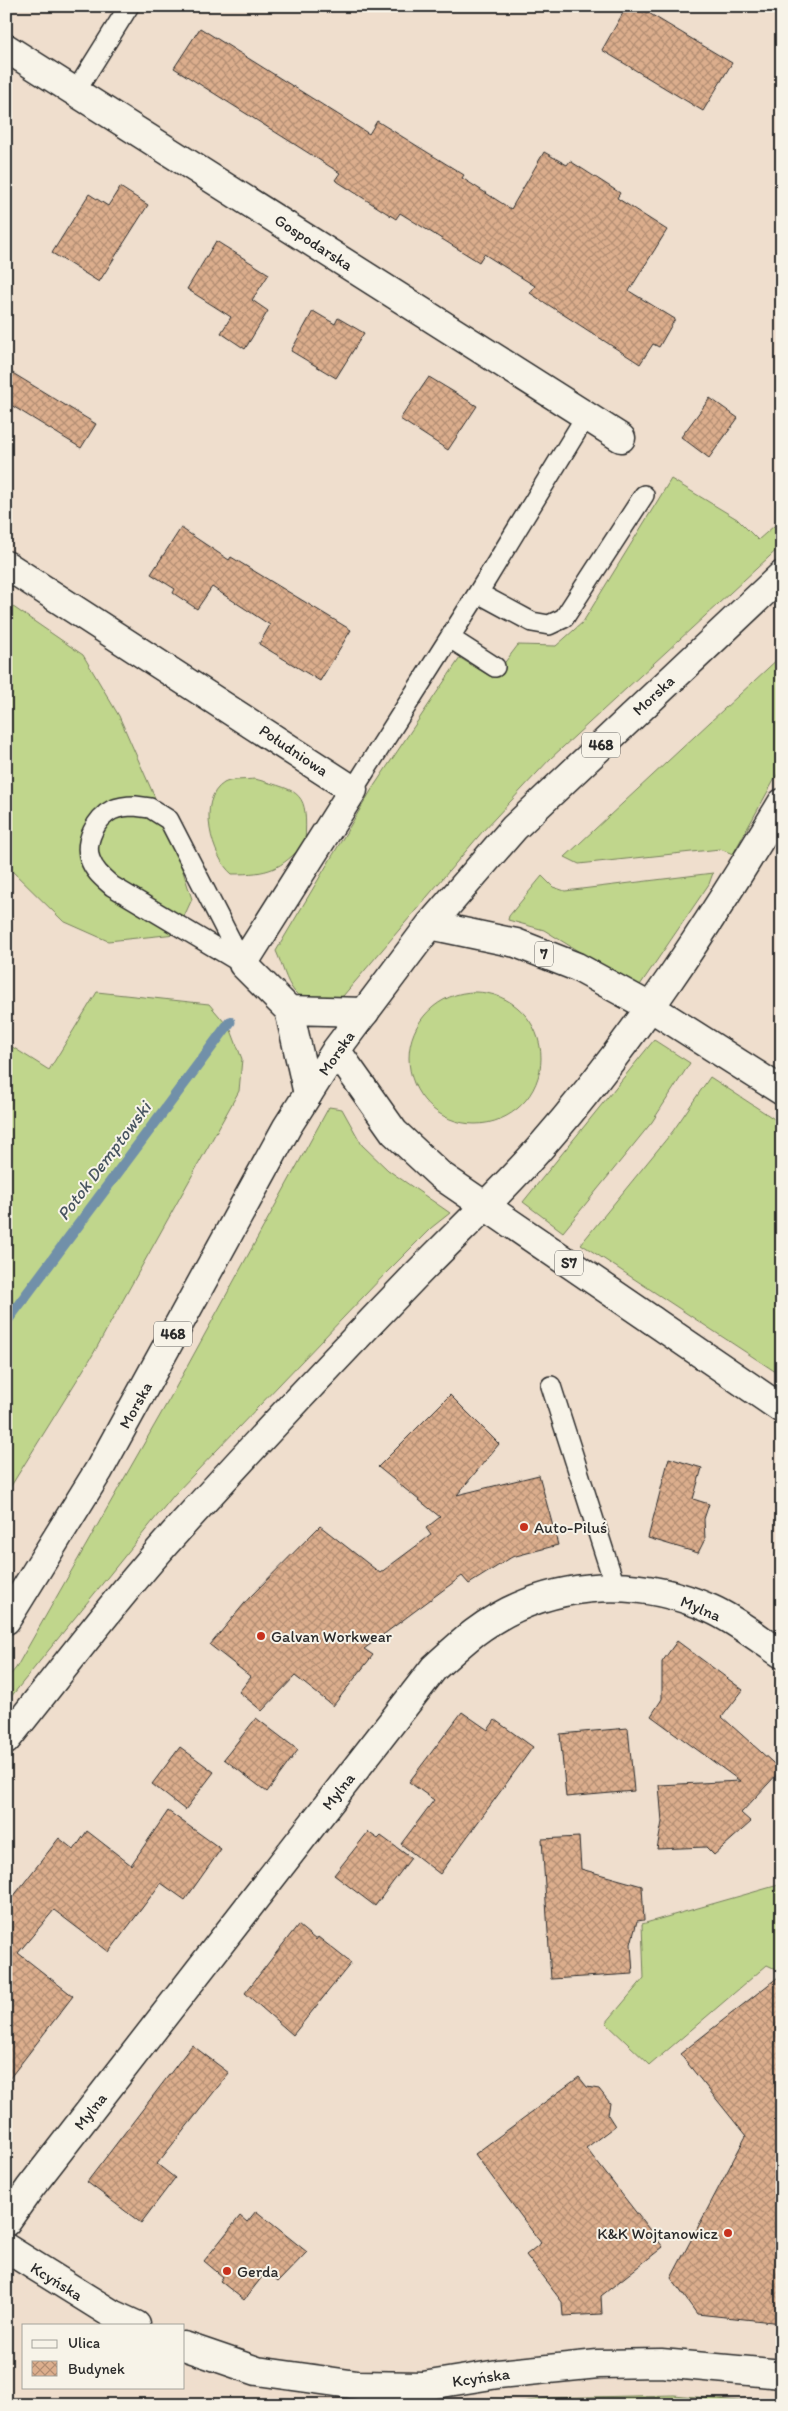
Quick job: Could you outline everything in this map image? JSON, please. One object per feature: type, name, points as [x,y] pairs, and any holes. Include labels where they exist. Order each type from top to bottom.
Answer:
[{"type":"main road","name":"Gospodarska","points":[[6,48],[621,438]]},
{"type":"main road","name":"Południowa","points":[[6,565],[284,743],[353,790]]},
{"type":"main road","name":"Morska","points":[[6,1620],[99,1470],[287,1127],[336,1050],[430,925],[535,806],[782,575]]},
{"type":"main road","points":[[308,1094],[289,1010],[243,964],[353,790]]},
{"type":"main road","points":[[6,1740],[179,1528],[416,1275],[487,1206],[540,1148],[650,1007],[725,897],[782,803]]},
{"type":"main road","name":"7","points":[[430,925],[516,943],[577,967],[650,1007]]},
{"type":"main road","points":[[650,1007],[782,1090]]},
{"type":"main road","points":[[289,1010],[365,1012]]},
{"type":"main road","points":[[336,1050],[394,1132],[440,1175],[487,1206]]},
{"type":"main road","name":"S7","points":[[487,1206],[782,1409]]},
{"type":"main road","name":"Mylna","points":[[6,2222],[30,2188],[434,1668],[475,1632],[506,1613],[545,1597],[581,1587],[615,1586],[660,1592],[712,1609],[782,1654]]},
{"type":"main road","name":"Kcyńska","points":[[6,2248],[112,2314],[134,2324]]},
{"type":"main road","name":"Kcyńska","points":[[185,2346],[256,2371],[357,2385],[423,2386],[498,2374],[598,2364],[661,2363],[782,2374]]},
{"type":"lane","points":[[76,91],[129,6]]},
{"type":"lane","points":[[353,790],[450,638],[586,416]]},
{"type":"lane","points":[[478,593],[532,622],[549,625],[564,618],[644,495]]},
{"type":"lane","points":[[450,638],[495,667]]},
{"type":"lane","points":[[135,806],[150,808],[169,820],[243,964],[112,886],[96,871],[90,858],[88,842],[102,818],[116,809],[135,806]]},
{"type":"lane","points":[[551,1386],[615,1586]]},
{"type":"green space","points":[[671,479],[737,519],[758,540],[782,519],[782,545],[550,759],[483,831],[343,996],[317,1000],[298,995],[289,982],[276,951],[372,789],[460,658],[493,678],[518,645],[556,646],[583,622]]},
{"type":"green space","points":[[6,602],[83,655],[119,716],[170,832],[192,899],[176,934],[108,941],[63,921],[6,865]]},
{"type":"green space","points":[[782,655],[782,766],[733,854],[720,849],[579,864],[565,857]]},
{"type":"green space","points":[[255,779],[283,787],[299,796],[305,813],[305,843],[281,865],[273,869],[255,873],[232,874],[218,855],[213,843],[209,815],[211,802],[215,791],[224,783],[235,780]]},
{"type":"green space","points":[[713,873],[709,884],[638,988],[544,930],[508,920],[509,916],[542,876],[553,887],[565,891]]},
{"type":"green space","points":[[97,992],[209,1004],[231,1030],[242,1059],[239,1091],[92,1356],[6,1494],[6,1043],[49,1070]]},
{"type":"green space","points":[[475,992],[488,993],[500,997],[522,1011],[536,1033],[540,1045],[540,1071],[536,1083],[522,1105],[500,1119],[488,1123],[475,1124],[462,1123],[450,1119],[428,1105],[414,1083],[410,1071],[409,1058],[410,1045],[414,1033],[428,1011],[450,997],[462,993]]},
{"type":"green space","points":[[654,1040],[690,1063],[652,1122],[563,1232],[523,1202]]},
{"type":"green space","points":[[710,1077],[782,1124],[782,1376],[581,1244],[673,1131]]},
{"type":"green space","points":[[329,1107],[342,1109],[362,1145],[388,1170],[450,1213],[431,1228],[386,1273],[174,1495],[6,1703],[6,1680],[16,1668],[170,1398]]},
{"type":"green space","points":[[782,1884],[782,1972],[767,1965],[650,2065],[606,2023],[644,1978],[642,1924]]},
{"type":"green space","points":[[674,2395],[782,2405],[500,2405],[549,2398]]},
{"type":"building","points":[[627,6],[637,6],[732,63],[703,111],[602,50]]},
{"type":"building","points":[[200,28],[369,134],[377,121],[464,175],[462,178],[511,209],[544,152],[567,165],[570,161],[620,193],[617,198],[667,230],[629,291],[675,319],[659,347],[653,344],[640,364],[530,293],[535,286],[484,254],[479,262],[400,213],[396,219],[335,180],[340,173],[174,68]]},
{"type":"building","points":[[120,187],[148,205],[99,282],[52,253],[89,194],[108,206]]},
{"type":"building","points":[[216,241],[269,274],[252,300],[268,311],[245,349],[221,333],[231,317],[187,289]]},
{"type":"building","points":[[313,311],[335,324],[338,318],[364,333],[336,378],[291,351]]},
{"type":"building","points":[[6,369],[96,424],[81,448],[6,402]]},
{"type":"building","points":[[429,377],[477,406],[448,450],[400,419]]},
{"type":"building","points":[[710,398],[738,418],[709,458],[681,437]]},
{"type":"building","points":[[181,528],[229,560],[231,557],[351,630],[320,681],[259,644],[270,625],[212,587],[197,609],[173,593],[175,589],[151,574]]},
{"type":"building","points":[[450,1395],[499,1444],[457,1495],[539,1475],[558,1545],[512,1557],[469,1584],[462,1576],[364,1649],[373,1655],[333,1706],[295,1676],[262,1711],[239,1692],[251,1677],[210,1645],[249,1598],[320,1526],[380,1573],[431,1535],[426,1528],[440,1517],[378,1467]]},
{"type":"building","points":[[669,1458],[702,1468],[693,1499],[709,1504],[704,1519],[705,1539],[698,1553],[648,1538]]},
{"type":"building","points":[[677,1641],[743,1690],[722,1717],[781,1770],[741,1813],[751,1822],[714,1855],[706,1847],[657,1849],[662,1822],[659,1785],[740,1781],[651,1716],[662,1699],[662,1662]]},
{"type":"building","points":[[462,1712],[488,1730],[495,1720],[533,1747],[440,1874],[401,1844],[434,1800],[409,1782]]},
{"type":"building","points":[[256,1718],[298,1750],[267,1792],[224,1759]]},
{"type":"building","points":[[628,1728],[634,1791],[566,1797],[560,1734]]},
{"type":"building","points":[[180,1747],[214,1772],[185,1810],[152,1784]]},
{"type":"building","points":[[168,1811],[221,1849],[185,1900],[161,1883],[109,1952],[54,1910],[18,1953],[73,1996],[6,2083],[6,1906],[59,1838],[74,1850],[87,1831],[131,1865]]},
{"type":"building","points":[[368,1832],[378,1839],[381,1836],[411,1858],[375,1906],[334,1875]]},
{"type":"building","points":[[579,1837],[581,1869],[642,1886],[644,1920],[637,1921],[631,1944],[633,1974],[551,1979],[542,1839]]},
{"type":"building","points":[[298,1925],[316,1940],[318,1937],[351,1963],[293,2035],[245,1993]]},
{"type":"building","name":"K&K Wojtanowicz","points":[[782,1974],[782,2323],[697,2314],[671,2278],[746,2136],[680,2054]]},
{"type":"building","points":[[192,2045],[229,2073],[157,2164],[175,2178],[141,2223],[87,2182]]},
{"type":"building","points":[[579,2077],[587,2087],[599,2089],[610,2103],[608,2115],[615,2126],[586,2148],[663,2247],[601,2296],[602,2314],[563,2316],[562,2302],[526,2255],[541,2243],[475,2154]]},
{"type":"building","points":[[256,2211],[307,2252],[278,2282],[266,2272],[244,2300],[220,2281],[223,2277],[204,2261],[240,2216],[247,2222]]},
{"type":"waterway","name":"Potok Demptowski","points":[[6,1322],[230,1022]]},
{"type":"place","name":"Auto-Piluś","points":[[524,1527]]},
{"type":"place","name":"Galvan Workwear","points":[[261,1636]]},
{"type":"place","name":"K&K Wojtanowicz","points":[[728,2233]]},
{"type":"place","name":"Gerda","points":[[227,2271]]}]
